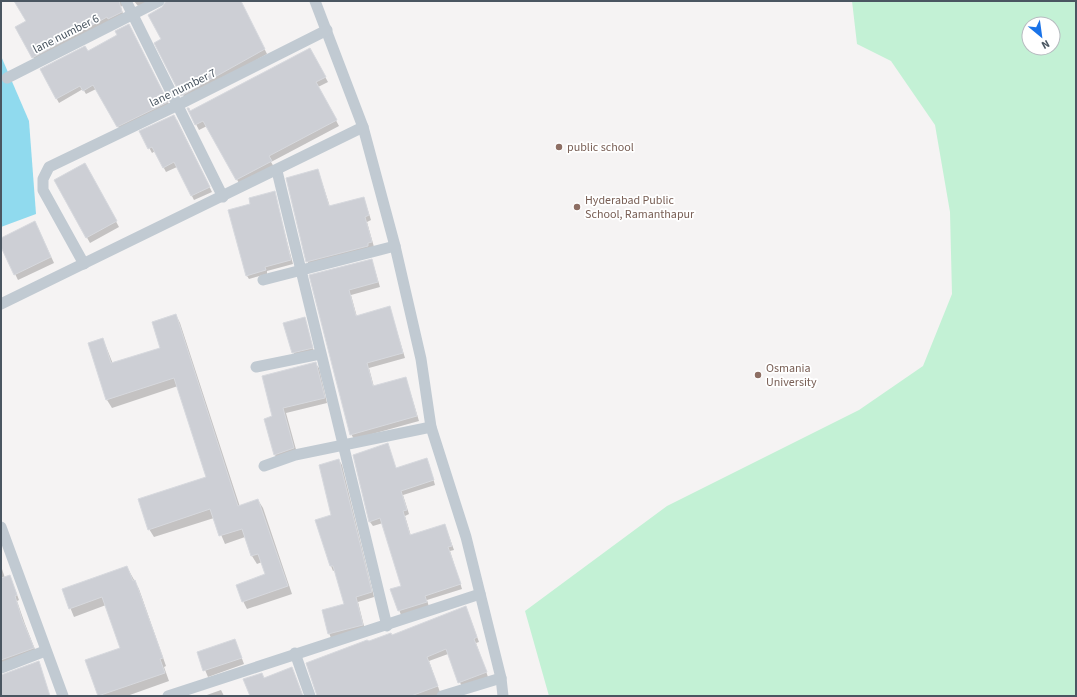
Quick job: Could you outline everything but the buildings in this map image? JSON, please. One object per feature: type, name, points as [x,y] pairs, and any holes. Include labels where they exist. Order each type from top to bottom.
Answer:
[{"type":"street","points":[[126,1],[223,196]]},
{"type":"street","name":"lane number 6","points":[[7,78],[159,1]]},
{"type":"street","points":[[315,1],[363,127],[395,246],[421,359],[431,427],[466,537],[503,696]]},
{"type":"street","name":"lane number 7","points":[[84,264],[43,190],[43,179],[49,167],[178,105],[327,30]]},
{"type":"street","points":[[1,304],[277,171],[363,127]]},
{"type":"street","points":[[277,171],[342,446],[387,626]]},
{"type":"street","points":[[263,280],[395,246]]},
{"type":"street","points":[[256,367],[320,354]]},
{"type":"street","points":[[264,466],[295,455],[431,427]]},
{"type":"street","points":[[1,527],[62,696]]},
{"type":"street","points":[[168,696],[295,653],[387,626],[480,594]]},
{"type":"street","points":[[1,668],[45,650]]},
{"type":"street","points":[[295,653],[310,696]]},
{"type":"street","points":[[442,696],[500,678]]},
{"type":"green space","points":[[852,1],[1076,1],[1076,696],[549,696],[525,611],[667,506],[859,410],[923,366],[952,294],[950,212],[935,125],[891,61],[857,44]]},
{"type":"water","points":[[1,56],[29,121],[36,214],[1,227]]},
{"type":"place","name":"public school","points":[[559,147]]},
{"type":"place","name":"Hyderabad Public School, Ramanthapur","points":[[577,207]]},
{"type":"place","name":"Osmania University","points":[[758,375]]}]
